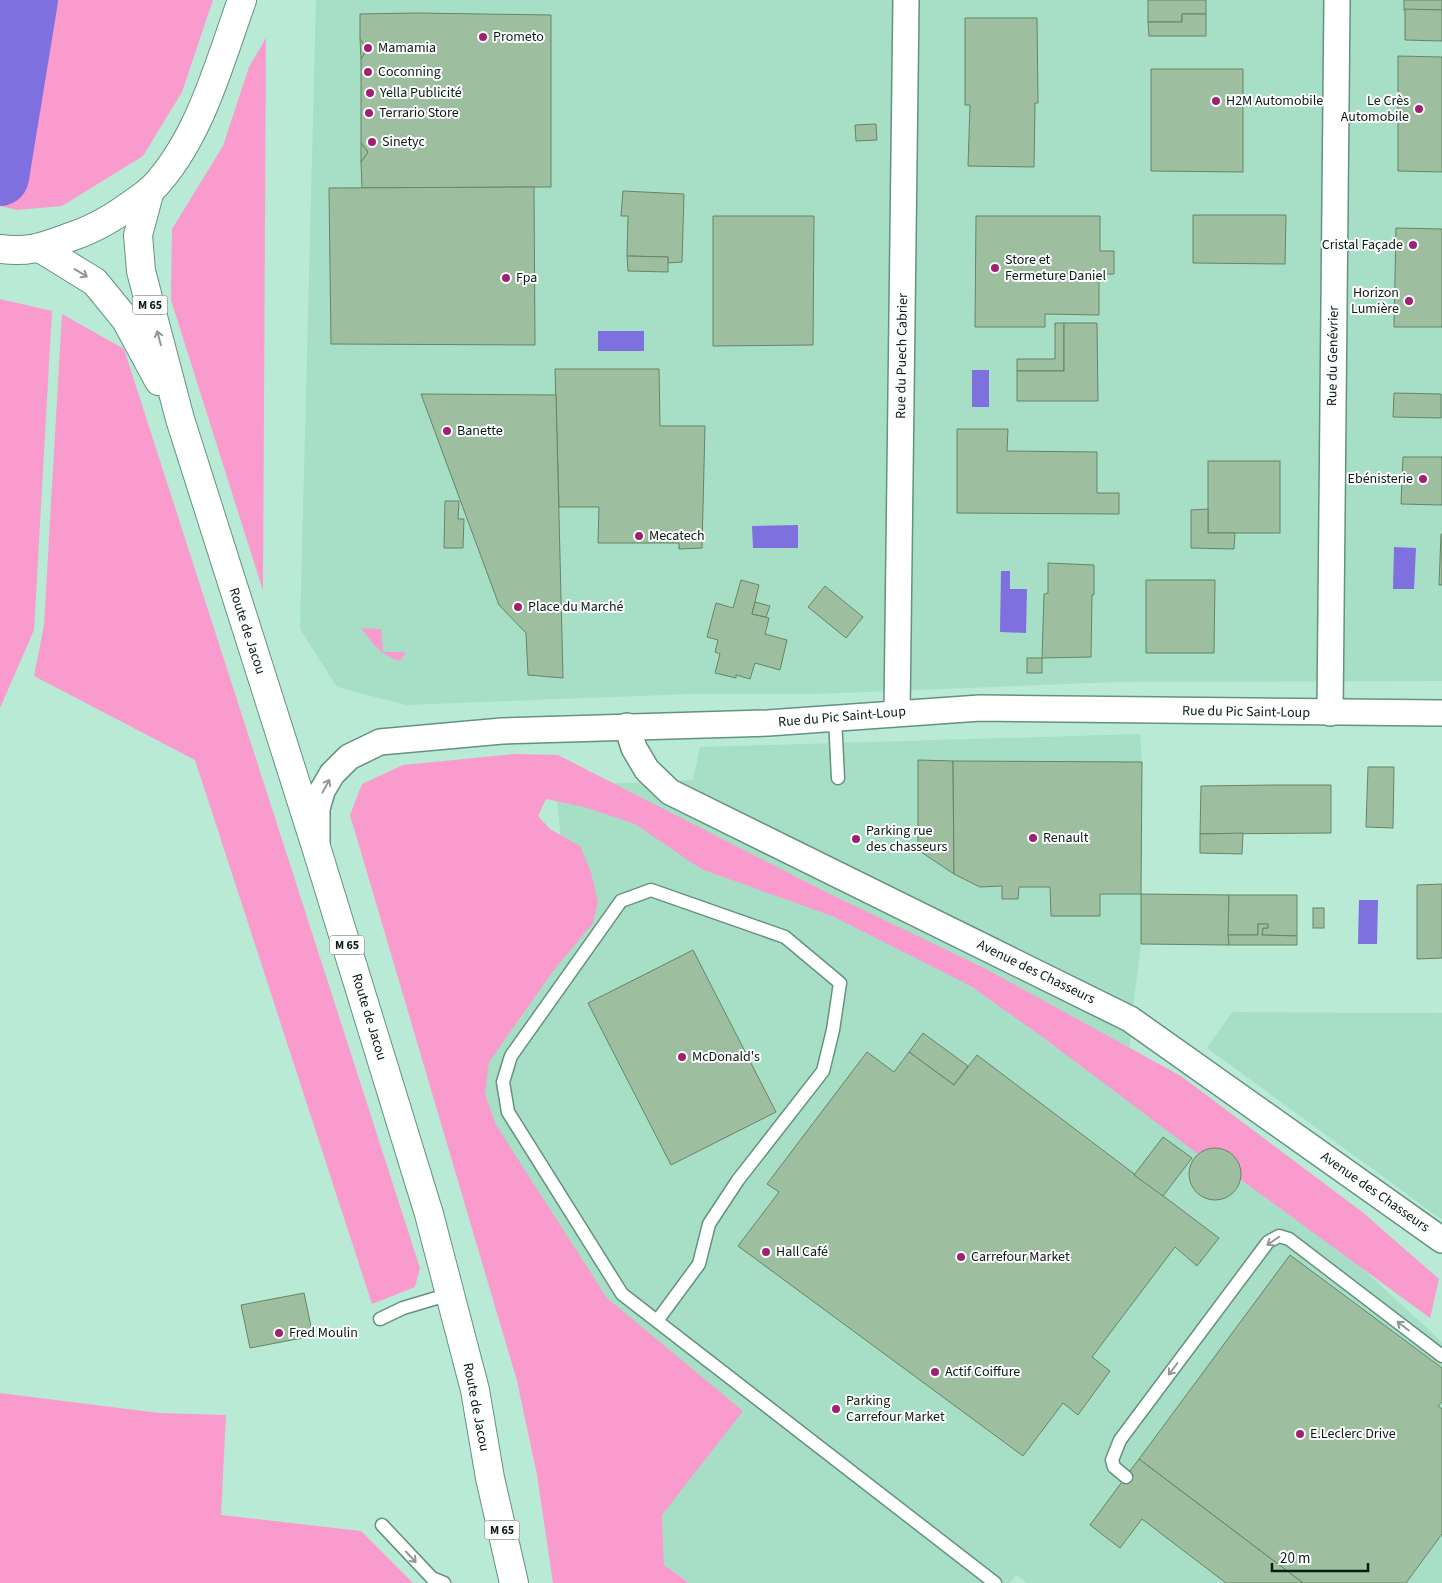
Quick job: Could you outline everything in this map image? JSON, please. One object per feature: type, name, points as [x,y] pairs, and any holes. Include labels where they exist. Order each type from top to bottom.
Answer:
[{"type":"main road","points":[[19,249],[88,231],[114,218],[150,190],[177,156],[200,117],[242,0]]},
{"type":"main road","name":"Route de Jacou","points":[[150,190],[138,235],[141,271],[180,419],[317,850],[429,1214],[475,1390],[490,1478],[514,1583]]},
{"type":"main road","name":"Route de Jacou","points":[[19,249],[95,282],[126,320],[180,419]]},
{"type":"main road","name":"Route de Jacou","points":[[490,1478],[501,1583]]},
{"type":"street","name":"Rue du Puech Cabrier","points":[[897,712],[906,0]]},
{"type":"street","name":"Rue du Genévrier","points":[[1330,713],[1337,0]]},
{"type":"street","name":"Rue du Pic Saint-Loup","points":[[317,850],[317,809],[322,791],[332,774],[349,757],[380,742],[502,731],[768,723],[897,712],[980,708],[1442,713]]},
{"type":"street","name":"Avenue des Chasseurs","points":[[627,726],[634,748],[647,770],[670,792],[1130,1019],[1442,1240]]},
{"type":"lane","points":[[835,718],[838,778]]},
{"type":"lane","points":[[657,1321],[698,1264],[709,1224],[738,1180],[823,1071],[833,1030],[840,983],[785,938],[651,890],[621,900],[511,1056],[503,1082],[508,1112],[622,1294],[995,1583]]},
{"type":"lane","points":[[1126,1477],[1114,1467],[1112,1460],[1120,1440],[1268,1242],[1279,1236],[1289,1239],[1442,1356]]},
{"type":"lane","points":[[380,1319],[403,1308],[450,1294]]},
{"type":"lane","points":[[382,1525],[432,1578],[444,1583]]},
{"type":"shaded area","points":[[0,0],[213,0],[182,92],[143,156],[62,206],[17,210],[0,206]]},
{"type":"shaded area","points":[[316,0],[1442,0],[1442,681],[1117,682],[815,694],[691,694],[406,705],[337,687],[300,629]]},
{"type":"shaded area","points":[[266,38],[263,591],[171,300],[172,229],[223,146],[249,67]]},
{"type":"shaded area","points":[[0,299],[52,311],[34,630],[0,708]]},
{"type":"shaded area","points":[[62,314],[124,349],[420,1268],[415,1287],[372,1304],[195,760],[34,676],[44,625]]},
{"type":"shaded area","points":[[598,331],[644,331],[644,351],[598,351]]},
{"type":"shaded area","points":[[972,370],[989,370],[989,407],[972,407]]},
{"type":"shaded area","points":[[798,525],[798,548],[753,548],[752,526]]},
{"type":"shaded area","points":[[1394,547],[1416,548],[1414,589],[1393,589]]},
{"type":"shaded area","points":[[1001,571],[1010,571],[1010,589],[1027,589],[1026,633],[1000,632]]},
{"type":"shaded area","points":[[361,628],[381,629],[383,652],[406,652],[400,661],[382,652],[373,644]]},
{"type":"shaded area","points":[[1140,734],[1142,762],[1141,944],[1129,1054],[1442,1342],[1442,1583],[1027,1583],[1016,1575],[1010,1583],[689,1583],[664,1565],[662,1515],[599,1306],[484,1134],[478,1058],[568,924],[556,786],[693,780],[700,747]]},
{"type":"shaded area","points":[[514,754],[558,755],[828,893],[986,969],[1181,1076],[1361,1211],[1439,1279],[1430,1318],[1240,1179],[1240,1170],[1237,1163],[1228,1152],[1214,1149],[1198,1154],[1037,1033],[969,985],[832,916],[701,869],[635,824],[584,807],[546,799],[538,816],[550,829],[580,846],[591,872],[598,902],[593,923],[554,970],[489,1062],[485,1094],[496,1125],[607,1298],[743,1411],[662,1515],[664,1565],[689,1583],[553,1583],[537,1475],[517,1381],[350,815],[362,784],[403,765]]},
{"type":"shaded area","points":[[1359,900],[1378,900],[1377,944],[1358,944]]},
{"type":"shaded area","points":[[1232,1012],[1442,1013],[1442,1220],[1207,1048]]},
{"type":"shaded area","points":[[0,1393],[159,1413],[226,1415],[221,1515],[361,1531],[413,1583],[0,1583]]},
{"type":"building","points":[[1148,0],[1206,0],[1206,14],[1182,14],[1182,22],[1148,22]]},
{"type":"building","points":[[1404,0],[1442,0],[1442,10],[1404,10]]},
{"type":"building","points":[[1405,9],[1442,10],[1442,41],[1405,40]]},
{"type":"building","points":[[360,14],[551,15],[551,187],[362,188],[361,162],[368,152],[361,143],[361,59],[367,49],[360,39]]},
{"type":"building","points":[[1182,14],[1206,14],[1206,36],[1149,36],[1148,22],[1182,22]]},
{"type":"building","points":[[965,18],[1037,18],[1038,103],[1035,103],[1034,167],[968,166],[970,105],[965,105]]},
{"type":"building","points":[[360,39],[367,49],[361,59]]},
{"type":"building","points":[[1398,56],[1442,57],[1442,172],[1398,171]]},
{"type":"building","points":[[1151,69],[1243,69],[1243,172],[1151,171]]},
{"type":"building","points":[[876,124],[877,140],[856,141],[855,125]]},
{"type":"building","points":[[361,143],[368,152],[361,162]]},
{"type":"building","points":[[534,187],[535,345],[331,344],[329,188]]},
{"type":"building","points":[[623,191],[684,194],[682,262],[668,263],[668,257],[627,256],[628,216],[621,216]]},
{"type":"building","points":[[1193,215],[1286,215],[1285,264],[1193,263]]},
{"type":"building","points":[[713,216],[814,216],[813,345],[713,346]]},
{"type":"building","points":[[976,216],[1100,216],[1100,251],[1114,251],[1114,274],[1099,274],[1099,315],[1045,314],[1045,327],[975,327]]},
{"type":"building","points":[[1396,228],[1442,229],[1442,327],[1394,327]]},
{"type":"building","points":[[627,256],[668,257],[668,272],[628,271]]},
{"type":"building","points":[[1055,323],[1064,323],[1064,371],[1017,371],[1017,359],[1055,359]]},
{"type":"building","points":[[1064,323],[1097,323],[1098,401],[1017,401],[1017,371],[1064,371]]},
{"type":"building","points":[[555,369],[659,369],[660,426],[705,426],[702,548],[679,549],[679,543],[598,543],[599,507],[559,507]]},
{"type":"building","points":[[1394,393],[1441,394],[1441,418],[1393,417]]},
{"type":"building","points":[[421,394],[556,395],[563,678],[528,675],[526,633],[499,605]]},
{"type":"building","points":[[957,429],[1008,429],[1007,451],[1097,452],[1097,493],[1119,493],[1119,514],[957,513]]},
{"type":"building","points":[[1403,457],[1442,457],[1442,505],[1401,504]]},
{"type":"building","points":[[1208,461],[1280,461],[1280,533],[1208,533]]},
{"type":"building","points":[[445,501],[459,501],[458,519],[464,519],[463,548],[444,548]]},
{"type":"building","points":[[1208,509],[1208,533],[1235,533],[1234,549],[1191,548],[1191,510]]},
{"type":"building","points":[[1441,534],[1442,585],[1439,585]]},
{"type":"building","points":[[1048,563],[1094,565],[1091,657],[1042,658],[1044,594],[1048,593]]},
{"type":"building","points":[[741,580],[759,585],[752,614],[769,618],[765,634],[787,640],[780,670],[755,663],[750,679],[736,675],[736,678],[715,673],[720,654],[715,652],[718,640],[707,637],[716,603],[733,608]]},
{"type":"building","points":[[1146,580],[1215,580],[1214,653],[1146,653]]},
{"type":"building","points":[[825,586],[863,617],[846,638],[808,607]]},
{"type":"building","points":[[755,602],[770,606],[766,617],[752,614]]},
{"type":"building","points":[[1027,658],[1042,658],[1042,673],[1027,673]]},
{"type":"building","points":[[918,760],[953,761],[954,874],[918,850]]},
{"type":"building","points":[[953,761],[1142,762],[1141,894],[1100,894],[1100,916],[1051,916],[1050,887],[1019,887],[1018,899],[1002,899],[1002,886],[980,887],[954,874]]},
{"type":"building","points":[[1368,767],[1394,767],[1393,828],[1366,827]]},
{"type":"building","points":[[1331,785],[1331,833],[1200,834],[1201,786]]},
{"type":"building","points":[[1243,833],[1242,854],[1200,853],[1200,834]]},
{"type":"building","points":[[1442,884],[1442,958],[1417,959],[1417,885]]},
{"type":"building","points":[[1141,894],[1229,895],[1229,945],[1141,944]]},
{"type":"building","points":[[1229,895],[1297,895],[1297,936],[1262,935],[1263,928],[1268,928],[1268,924],[1258,924],[1258,935],[1228,935]]},
{"type":"building","points":[[1313,908],[1324,908],[1324,928],[1313,928]]},
{"type":"building","points":[[1258,924],[1268,924],[1268,928],[1263,928],[1262,935],[1297,936],[1297,945],[1229,945],[1228,935],[1258,935]]},
{"type":"building","name":"McDonald's","points":[[693,950],[776,1112],[671,1165],[588,1003]]},
{"type":"building","points":[[923,1033],[968,1066],[954,1085],[909,1052]]},
{"type":"building","name":"Carrefour Market","points":[[867,1052],[894,1072],[909,1052],[954,1085],[977,1055],[1219,1238],[1197,1266],[1175,1247],[1092,1357],[1110,1371],[1078,1415],[1063,1403],[1023,1456],[738,1246],[779,1192],[767,1184]]},
{"type":"building","points":[[1163,1137],[1192,1158],[1163,1196],[1134,1175]]},
{"type":"building","points":[[1215,1148],[1229,1152],[1237,1160],[1241,1174],[1237,1188],[1229,1196],[1215,1200],[1201,1196],[1193,1188],[1189,1174],[1193,1160],[1201,1152]]},
{"type":"building","name":"E.Leclerc Drive","points":[[1290,1255],[1442,1368],[1442,1402],[1438,1406],[1442,1409],[1442,1534],[1406,1583],[1303,1583],[1139,1459]]},
{"type":"building","points":[[304,1293],[313,1336],[250,1348],[241,1305]]},
{"type":"building","points":[[1139,1459],[1303,1583],[1226,1583],[1142,1519],[1120,1548],[1090,1525]]},
{"type":"waterway","points":[[0,177],[29,0]]},
{"type":"place","name":"Prometo","points":[[483,37]]},
{"type":"place","name":"Mamamia","points":[[368,48]]},
{"type":"place","name":"Coconning","points":[[368,72]]},
{"type":"place","name":"Yella Publicité","points":[[370,93]]},
{"type":"place","name":"H2M Automobile","points":[[1216,101]]},
{"type":"place","name":"Le Crès Automobile","points":[[1419,109]]},
{"type":"place","name":"Terrario Store","points":[[369,113]]},
{"type":"place","name":"Sinetyc","points":[[372,142]]},
{"type":"place","name":"Cristal Façade","points":[[1413,245]]},
{"type":"place","name":"Store et Fermeture Daniel","points":[[995,268]]},
{"type":"place","name":"Fpa","points":[[506,278]]},
{"type":"place","name":"Horizon Lumière","points":[[1409,301]]},
{"type":"place","name":"Banette","points":[[447,431]]},
{"type":"place","name":"Ebénisterie","points":[[1423,479]]},
{"type":"place","name":"Mecatech","points":[[639,536]]},
{"type":"place","name":"Place du Marché","points":[[518,607]]},
{"type":"place","name":"Renault","points":[[1033,838]]},
{"type":"place","name":"Parking rue des chasseurs","points":[[856,839]]},
{"type":"place","name":"McDonald's","points":[[682,1057]]},
{"type":"place","name":"Hall Café","points":[[766,1252]]},
{"type":"place","name":"Carrefour Market","points":[[961,1257]]},
{"type":"place","name":"Fred Moulin","points":[[279,1333]]},
{"type":"place","name":"Actif Coiffure","points":[[935,1372]]},
{"type":"place","name":"Parking Carrefour Market","points":[[836,1409]]},
{"type":"place","name":"E.Leclerc Drive","points":[[1300,1434]]}]
